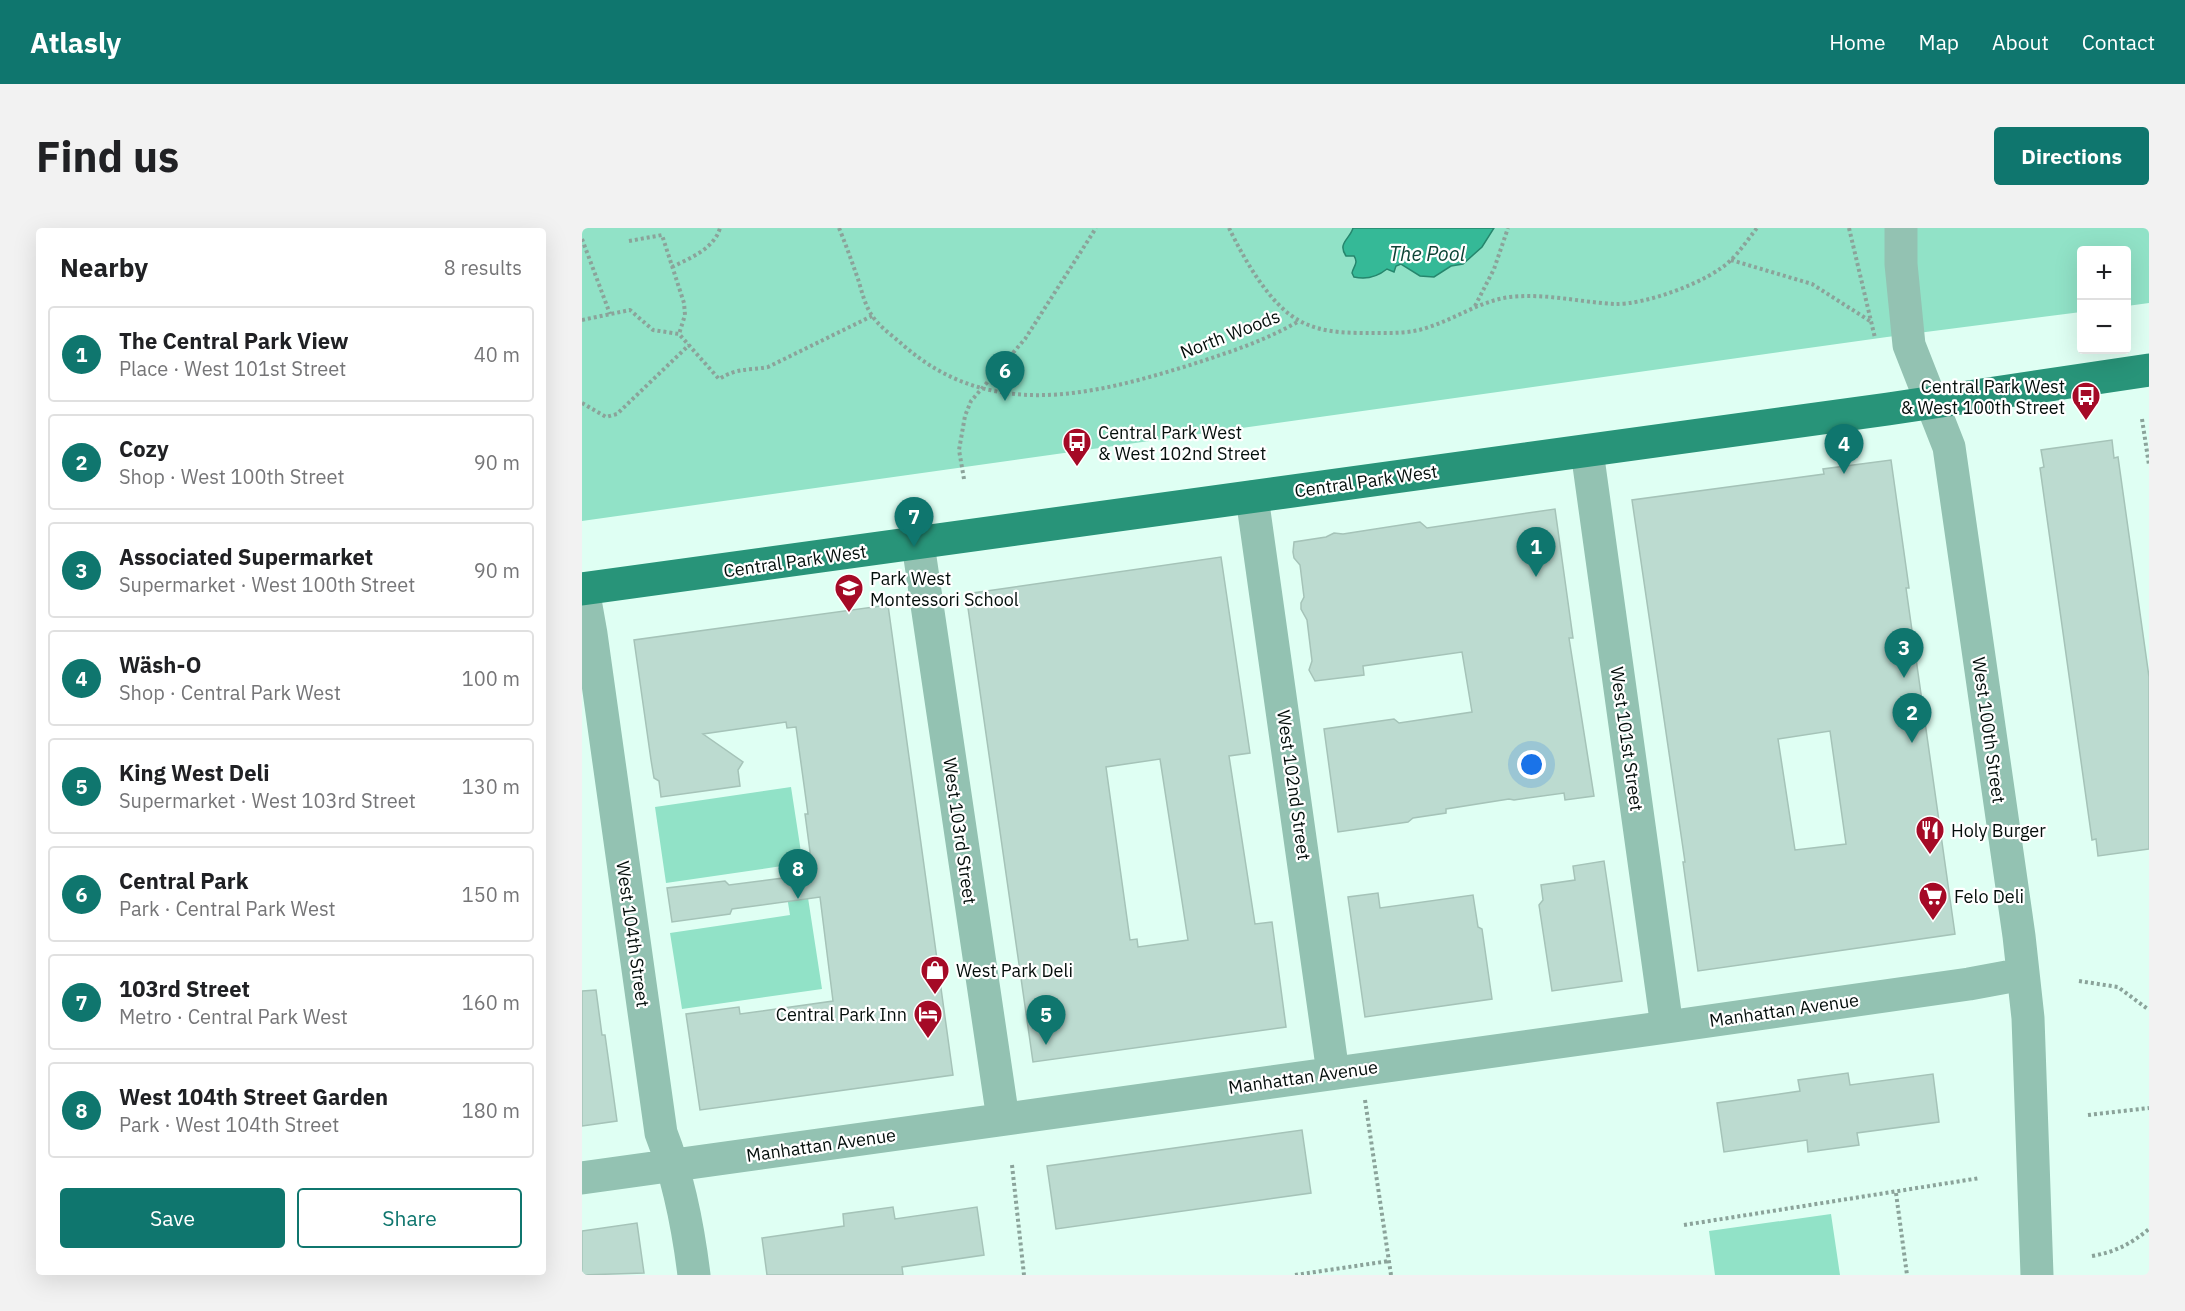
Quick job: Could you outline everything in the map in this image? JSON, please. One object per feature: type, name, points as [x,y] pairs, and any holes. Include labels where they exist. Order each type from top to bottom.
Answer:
[{"type":"main road","name":"Central Park West","points":[[583,589],[1932,403],[2149,370]]},
{"type":"street","name":"West 100th Street","points":[[1901,228],[1901,264],[1909,345],[1948,447],[2019,936],[2028,1018],[2037,1275]]},
{"type":"street","name":"West 101st Street","points":[[1587,451],[1667,1027]]},
{"type":"street","name":"West 102nd Street","points":[[1252,497],[1333,1073]]},
{"type":"street","name":"West 103rd Street","points":[[918,544],[1003,1119]]},
{"type":"street","name":"West 104th Street","points":[[583,589],[660,1133],[673,1166],[688,1232],[694,1275]]},
{"type":"street","name":"Manhattan Avenue","points":[[582,1178],[1667,1027],[1969,984],[2023,974]]},
{"type":"path","points":[[672,267],[699,254],[709,246],[718,235],[720,228]]},
{"type":"path","name":"North Woods","points":[[839,228],[872,316],[915,356],[935,370],[980,388],[1021,396],[1092,391],[1158,375],[1279,333],[1299,321],[1329,331],[1413,332],[1445,321],[1492,300],[1527,295],[1616,304],[1634,303],[1704,278],[1731,260],[1757,228]]},
{"type":"path","points":[[964,479],[959,450],[962,430],[971,401],[1025,339],[1096,228]]},
{"type":"path","points":[[1229,228],[1257,277],[1278,304],[1299,321]]},
{"type":"path","points":[[1474,307],[1494,269],[1508,228]]},
{"type":"path","points":[[1849,228],[1876,340]]},
{"type":"path","points":[[629,241],[662,235],[684,303],[685,315],[679,334]]},
{"type":"path","points":[[582,239],[609,314]]},
{"type":"path","points":[[1731,260],[1812,284],[1870,321]]},
{"type":"path","points":[[582,320],[630,310],[653,330],[679,334],[719,379],[734,370],[755,370],[768,367],[872,316]]},
{"type":"path","points":[[582,403],[606,417],[617,414],[689,345]]},
{"type":"path","points":[[2142,419],[2149,465]]},
{"type":"path","points":[[2079,981],[2118,987],[2149,1010]]},
{"type":"path","points":[[1365,1100],[1391,1275]]},
{"type":"path","points":[[2088,1115],[2149,1108]]},
{"type":"path","points":[[1012,1165],[1024,1275]]},
{"type":"path","points":[[1684,1225],[1980,1178]]},
{"type":"path","points":[[1896,1192],[1907,1275]]},
{"type":"path","points":[[2092,1256],[2114,1252],[2135,1241],[2149,1229]]},
{"type":"path","points":[[1295,1275],[1389,1261]]},
{"type":"shaded area","points":[[582,228],[2149,228],[2149,303],[2131,305],[2131,246],[2077,246],[2077,313],[1887,337],[582,521]]},
{"type":"shaded area","points":[[791,787],[822,989],[682,1009],[670,933],[790,915],[782,866],[666,883],[655,807]]},
{"type":"shaded area","points":[[1831,1214],[1840,1275],[1715,1275],[1709,1231]]},
{"type":"water","name":"The Pool","points":[[1353,228],[1494,228],[1482,247],[1463,264],[1451,266],[1434,277],[1420,276],[1401,264],[1396,266],[1394,272],[1387,269],[1376,276],[1363,278],[1354,277],[1352,273],[1356,263],[1355,258],[1346,256],[1343,248]]},
{"type":"building","points":[[2112,440],[2114,458],[2118,457],[2149,677],[2149,849],[2098,856],[2096,839],[2092,840],[2040,468],[2044,467],[2041,450]]},
{"type":"building","points":[[1891,460],[1909,588],[1906,588],[1955,934],[1698,971],[1683,862],[1685,862],[1632,500],[1824,474],[1823,469]],"holes":[[[1830,731],[1846,844],[1795,850],[1778,739]]]},
{"type":"building","points":[[1555,509],[1573,638],[1569,638],[1594,796],[1565,800],[1564,793],[1509,799],[1446,809],[1446,813],[1413,818],[1408,822],[1338,832],[1324,729],[1394,719],[1399,723],[1472,712],[1462,652],[1363,666],[1364,675],[1315,681],[1309,670],[1312,661],[1307,620],[1301,609],[1304,597],[1300,565],[1294,558],[1294,542],[1326,537],[1334,533],[1343,534],[1420,522],[1427,528]]},
{"type":"building","points":[[1221,557],[1250,753],[1229,756],[1255,924],[1272,922],[1286,1027],[1033,1062],[966,594]],"holes":[[[1160,759],[1188,940],[1138,947],[1137,939],[1130,940],[1106,767]]]},
{"type":"building","points":[[888,605],[953,1075],[700,1110],[686,1014],[739,1007],[740,1014],[833,1001],[820,897],[732,909],[730,914],[672,922],[667,888],[725,881],[729,885],[813,874],[805,814],[808,814],[796,727],[787,728],[786,722],[703,734],[743,762],[738,770],[740,786],[661,797],[659,781],[654,778],[634,640]]},
{"type":"building","points":[[1604,861],[1622,981],[1552,991],[1539,905],[1543,900],[1541,885],[1575,880],[1573,866]]},
{"type":"building","points":[[1378,893],[1380,908],[1473,895],[1478,927],[1482,929],[1492,999],[1365,1017],[1348,897]]},
{"type":"building","points":[[596,990],[617,1121],[582,1126],[582,991]]},
{"type":"building","points":[[1848,1073],[1850,1085],[1933,1074],[1939,1122],[1857,1133],[1859,1145],[1808,1152],[1807,1140],[1724,1152],[1717,1103],[1800,1091],[1798,1080]]},
{"type":"building","points":[[1302,1130],[1311,1193],[1056,1229],[1047,1166]]},
{"type":"building","points":[[893,1207],[895,1219],[977,1207],[984,1255],[902,1267],[903,1275],[767,1275],[762,1238],[844,1226],[843,1214]]},
{"type":"building","points":[[637,1223],[644,1273],[582,1275],[582,1231]]},
{"type":"place","name":"Central Park","points":[[1005,401]]},
{"type":"place","name":"Central Park West & West 100th Street","points":[[2086,422]]},
{"type":"place","name":"Central Park West & West 102nd Street","points":[[1077,468]]},
{"type":"place","name":"Wäsh-O","points":[[1844,474]]},
{"type":"place","name":"103rd Street","points":[[914,547]]},
{"type":"place","name":"The Central Park View","points":[[1536,577]]},
{"type":"place","name":"Park West Montessori School","points":[[849,614]]},
{"type":"place","name":"Associated Supermarket","points":[[1904,678]]},
{"type":"place","name":"Cozy","points":[[1912,743]]},
{"type":"place","name":"Holy Burger","points":[[1930,856]]},
{"type":"place","name":"West 104th Street Garden","points":[[798,899]]},
{"type":"place","name":"Felo Deli","points":[[1933,922]]},
{"type":"place","name":"West Park Deli","points":[[935,996]]},
{"type":"place","name":"Central Park Inn","points":[[928,1040]]},
{"type":"place","name":"King West Deli","points":[[1046,1045]]}]
